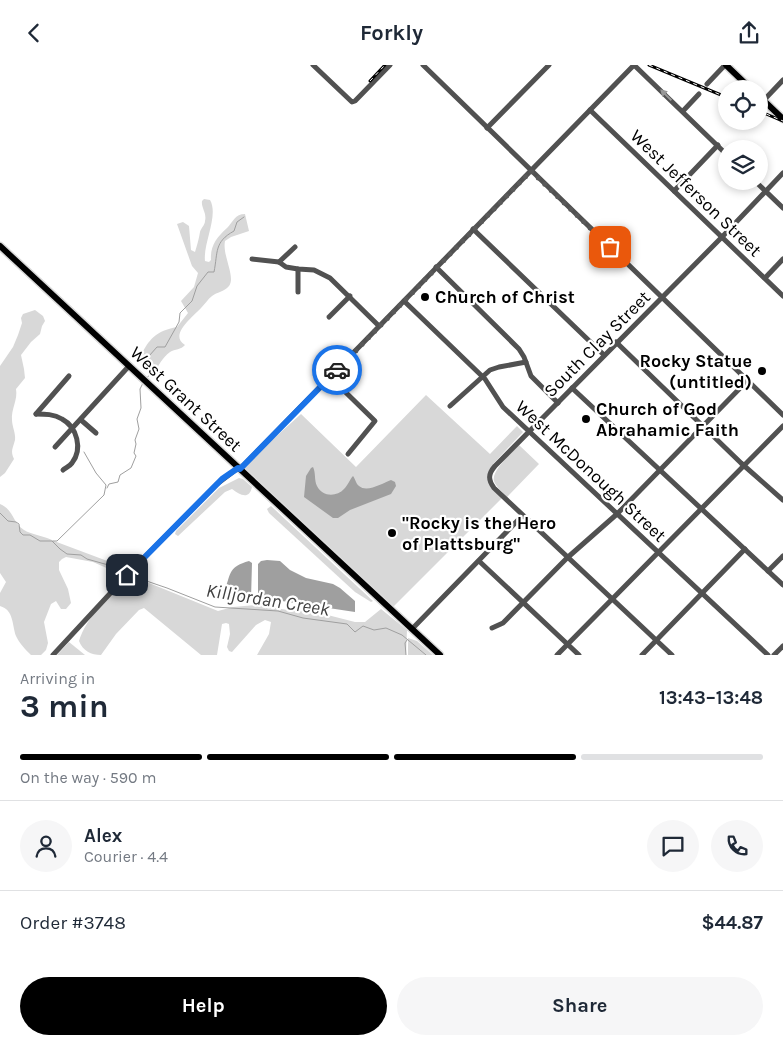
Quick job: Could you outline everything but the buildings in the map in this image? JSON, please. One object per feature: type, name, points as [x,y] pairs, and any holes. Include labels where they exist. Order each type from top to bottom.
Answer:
[{"type":"main road","points":[[725,65],[741,80]]},
{"type":"main road","points":[[768,105],[783,119]]},
{"type":"main road","name":"West Grant Street","points":[[0,246],[440,655]]},
{"type":"street","points":[[313,65],[352,102],[390,65]]},
{"type":"street","points":[[423,65],[783,415]]},
{"type":"street","points":[[487,128],[550,65]]},
{"type":"street","points":[[53,655],[217,483],[239,469],[634,65],[718,145],[674,191]]},
{"type":"street","points":[[707,84],[725,65]]},
{"type":"street","points":[[768,92],[783,80]]},
{"type":"street","points":[[683,111],[699,93]]},
{"type":"street","name":"West Jefferson Street","points":[[590,110],[783,296]]},
{"type":"street","name":"South Clay Street","points":[[672,655],[501,495],[490,483],[491,472],[783,173]]},
{"type":"street","points":[[765,191],[783,208]]},
{"type":"street","points":[[473,229],[604,355]]},
{"type":"street","points":[[279,262],[295,247]]},
{"type":"street","points":[[252,259],[279,262],[286,267],[321,272],[330,277],[379,326]]},
{"type":"street","points":[[764,278],[783,259]]},
{"type":"street","points":[[436,267],[519,349],[531,376],[558,403]]},
{"type":"street","points":[[298,269],[298,292]]},
{"type":"street","points":[[328,317],[350,296]]},
{"type":"street","name":"West McDonough Street","points":[[404,301],[482,376],[503,407],[768,655]]},
{"type":"street","points":[[616,342],[783,500]]},
{"type":"street","points":[[450,406],[482,376],[494,368],[526,362]]},
{"type":"street","points":[[56,447],[129,366]]},
{"type":"street","points":[[63,470],[72,464],[77,452],[74,427],[53,415],[36,413],[70,376]]},
{"type":"street","points":[[330,377],[375,421],[348,455]]},
{"type":"street","points":[[492,628],[503,623],[567,558],[617,514],[748,381]]},
{"type":"street","points":[[572,388],[783,585]]},
{"type":"street","points":[[81,419],[96,433]]},
{"type":"street","points":[[557,655],[783,427]]},
{"type":"street","points":[[412,629],[522,516]]},
{"type":"street","points":[[642,655],[745,549]]},
{"type":"street","points":[[768,571],[783,556]]},
{"type":"street","points":[[479,561],[579,655]]},
{"type":"street","points":[[774,655],[783,646]]},
{"type":"shaded area","points":[[204,199],[210,200],[213,213],[205,261],[209,262],[211,260],[215,242],[236,217],[245,214],[249,231],[225,241],[225,253],[231,277],[229,286],[211,297],[184,326],[179,336],[185,345],[170,352],[154,373],[149,373],[141,363],[140,357],[147,345],[158,334],[177,327],[188,313],[181,301],[194,287],[198,273],[192,266],[177,224],[183,222],[189,226],[191,250],[195,252],[200,232],[205,222],[202,204]]},
{"type":"shaded area","points":[[35,310],[43,316],[45,321],[40,334],[21,355],[25,378],[16,389],[12,412],[15,438],[12,452],[14,459],[0,477],[0,366],[13,347],[22,323],[21,318],[23,314]]},
{"type":"shaded area","points":[[426,395],[490,454],[517,426],[523,432],[493,464],[494,467],[489,479],[503,497],[390,610],[240,469],[301,414],[356,467]]},
{"type":"shaded area","points":[[519,445],[539,464],[507,497],[496,485],[494,477],[499,467]]},
{"type":"shaded area","points":[[313,467],[319,490],[330,495],[341,492],[353,476],[362,488],[375,487],[391,480],[395,482],[396,486],[391,494],[350,510],[338,518],[333,518],[304,497],[306,476]]},
{"type":"shaded area","points":[[239,478],[252,487],[249,494],[243,495],[232,489],[225,492],[178,536],[175,534],[219,488]]},
{"type":"shaded area","points":[[0,504],[8,509],[20,527],[27,531],[118,565],[119,570],[111,570],[93,562],[66,557],[59,562],[59,570],[68,589],[71,603],[66,609],[61,609],[56,601],[51,604],[44,622],[48,643],[46,650],[41,655],[31,655],[23,646],[16,636],[10,614],[5,608],[0,606],[0,593],[6,582],[0,573]]},
{"type":"shaded area","points":[[271,506],[373,601],[371,602],[355,592],[269,513],[267,509]]},
{"type":"shaded area","points":[[249,561],[252,563],[251,599],[229,598],[225,590],[230,574],[234,568]]},
{"type":"shaded area","points":[[261,561],[280,561],[290,570],[306,578],[333,584],[340,588],[355,601],[355,612],[262,598],[258,595],[258,564]]},
{"type":"shaded area","points":[[133,580],[149,583],[218,611],[233,607],[257,605],[294,611],[312,611],[355,622],[365,622],[381,609],[407,630],[406,655],[257,655],[269,634],[271,622],[265,620],[256,625],[232,652],[227,647],[230,634],[229,624],[222,624],[217,655],[201,655],[144,608],[139,610],[116,634],[101,655],[88,652],[79,641],[87,623],[108,598]]},
{"type":"shaded area","points":[[408,638],[417,641],[433,655],[408,655]]},
{"type":"shaded area","points":[[69,642],[85,655],[57,655]]},
{"type":"waterway","points":[[147,378],[153,370],[149,364],[149,356],[157,347],[165,347],[179,322],[180,313],[192,301],[197,286],[208,272],[214,272],[218,248],[223,239],[234,231],[237,222],[244,217]]},
{"type":"waterway","points":[[107,488],[109,484],[118,482],[120,475],[131,468],[136,456],[134,453],[135,440],[139,429],[137,419],[141,408],[140,389],[143,383]]},
{"type":"waterway","points":[[53,541],[57,541],[104,495],[106,485],[96,473],[84,452]]},
{"type":"waterway","name":"Killjordan Creek","points":[[0,513],[8,521],[19,524],[20,532],[23,535],[30,535],[40,541],[52,541],[67,554],[81,555],[87,559],[119,568],[126,572]]},
{"type":"waterway","name":"Killjordan Creek","points":[[129,575],[215,607],[278,611],[303,618],[347,624],[355,632],[363,626],[374,630],[386,628],[402,635],[426,655]]},
{"type":"waterway","points":[[406,655],[405,643],[407,640]]},
{"type":"railway","points":[[370,81],[385,65]]},
{"type":"railway","points":[[649,65],[718,94]]},
{"type":"railway","points":[[768,115],[783,121]]},
{"type":"way so far","points":[[337,370],[531,171],[610,247]]},
{"type":"place","name":"Church of Christ","points":[[425,297]]},
{"type":"place","name":"Rocky Statue (untitled)","points":[[762,371]]},
{"type":"place","name":"Church of God Abrahamic Faith","points":[[586,419]]},
{"type":"place","name":"\"Rocky is the Hero of Plattsburg\"","points":[[392,533]]},
{"type":"route","points":[[127,575],[222,479],[238,468],[240,469],[337,370]]}]
